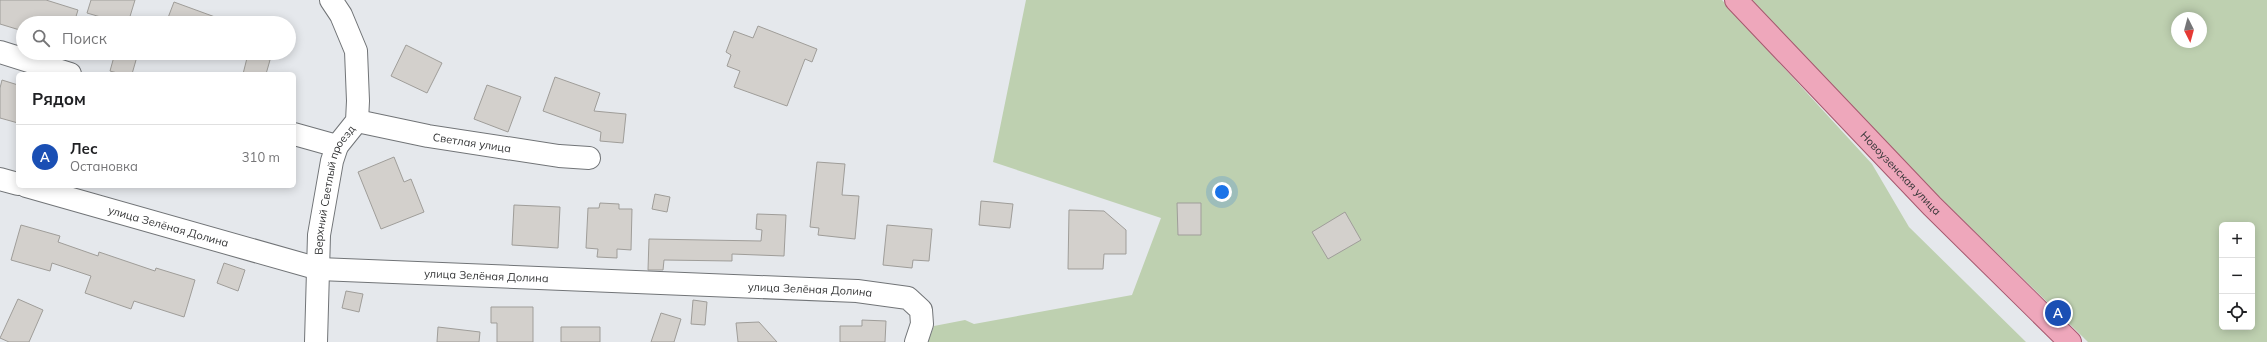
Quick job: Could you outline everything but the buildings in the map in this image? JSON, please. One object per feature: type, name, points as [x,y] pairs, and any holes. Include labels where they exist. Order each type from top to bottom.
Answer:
[{"type":"main road","name":"Новоузенская улица","points":[[1736,0],[1932,206],[2070,342]]},
{"type":"street","name":"Верхний Светлый проезд","points":[[316,342],[319,235],[332,161],[337,146],[357,121],[358,101],[356,51],[341,15],[331,0]]},
{"type":"street","points":[[0,52],[16,57]]},
{"type":"street","points":[[25,60],[64,72]]},
{"type":"street","name":"Светлая улица","points":[[357,121],[428,136],[559,156],[589,158]]},
{"type":"street","points":[[296,135],[337,146]]},
{"type":"street","points":[[0,179],[16,183]]},
{"type":"street","name":"улица Зелёная Долина","points":[[33,188],[319,269],[841,290],[893,295],[908,298],[921,310],[922,324],[916,342]]},
{"type":"green space","points":[[1026,0],[1722,0],[1872,164],[1909,227],[2026,342],[928,342],[934,326],[965,320],[974,324],[1132,295],[1161,218],[993,162]]},
{"type":"green space","points":[[1748,0],[2267,0],[2267,342],[2088,342],[1883,142]]},
{"type":"place","name":"Лес","points":[[2058,313]]}]
